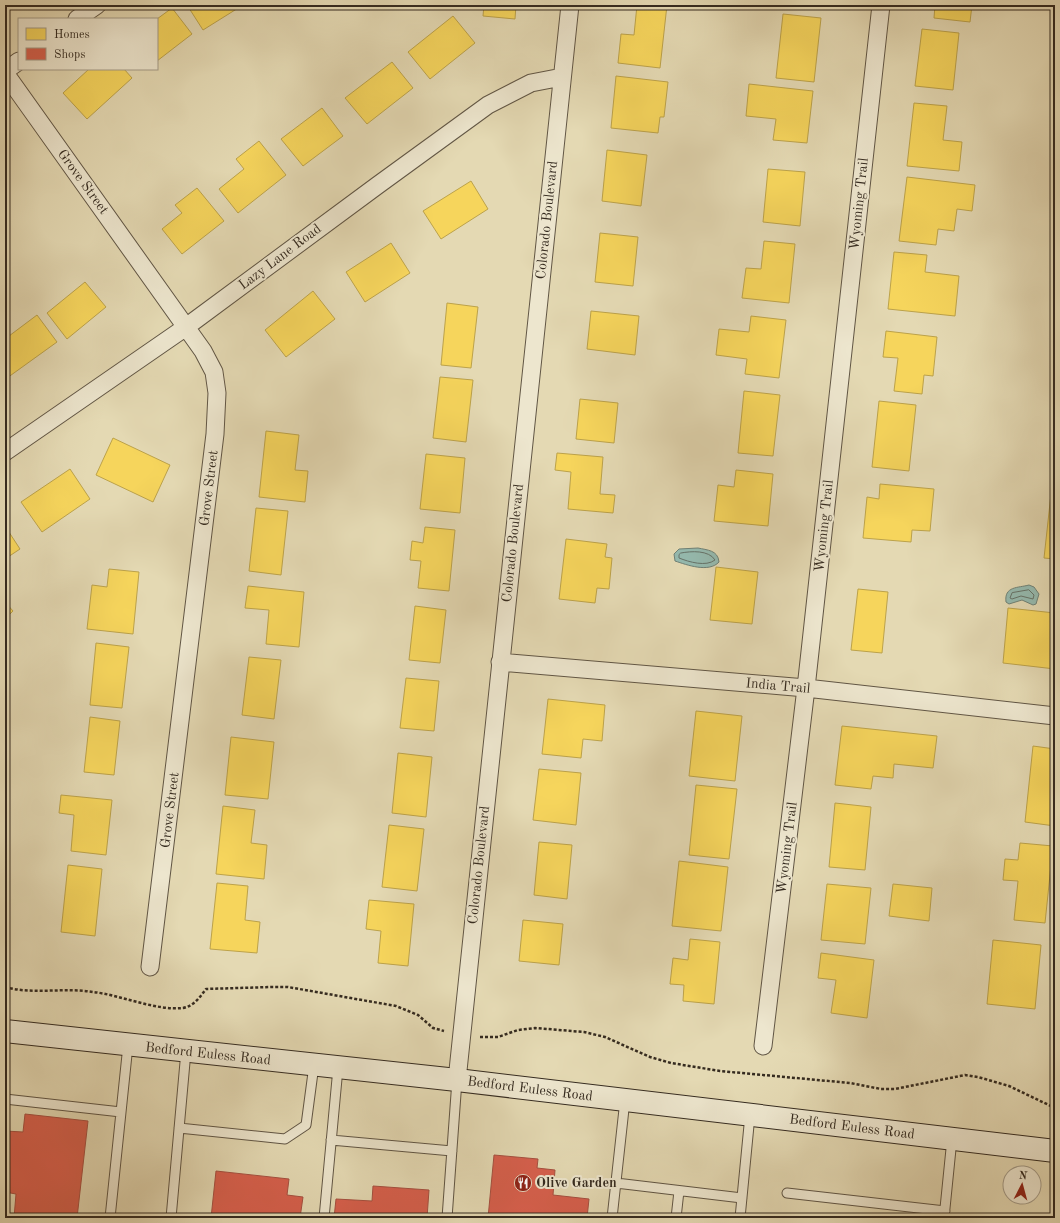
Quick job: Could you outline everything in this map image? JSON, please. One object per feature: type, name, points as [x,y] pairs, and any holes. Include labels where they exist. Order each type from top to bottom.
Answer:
[{"type":"main road","name":"Bedford Euless Road","points":[[5,1031],[456,1080],[1055,1151]]},
{"type":"street","points":[[78,18],[97,5]]},
{"type":"street","name":"Colorado Boulevard","points":[[456,1080],[570,5]]},
{"type":"street","name":"Wyoming Trail","points":[[763,1046],[806,688],[881,5]]},
{"type":"street","points":[[5,72],[18,62]]},
{"type":"street","name":"Grove Street","points":[[5,72],[203,352],[214,372],[218,394],[216,427],[150,967]]},
{"type":"street","name":"Lazy Lane Road","points":[[5,452],[186,327],[488,105],[531,83],[562,76]]},
{"type":"street","name":"India Trail","points":[[500,662],[806,688],[1055,716]]},
{"type":"lane","points":[[110,1218],[128,1045]]},
{"type":"lane","points":[[171,1218],[186,1051]]},
{"type":"lane","points":[[179,1128],[285,1139],[306,1125],[314,1065]]},
{"type":"lane","points":[[324,1218],[338,1068]]},
{"type":"lane","points":[[447,1218],[456,1080]]},
{"type":"lane","points":[[5,1099],[121,1112]]},
{"type":"lane","points":[[612,1218],[624,1100]]},
{"type":"lane","points":[[740,1218],[750,1115]]},
{"type":"lane","points":[[787,1193],[944,1215],[952,1139]]},
{"type":"lane","points":[[331,1140],[452,1151]]},
{"type":"lane","points":[[616,1183],[742,1198]]},
{"type":"lane","points":[[676,1218],[679,1191]]},
{"type":"path","points":[[5,988],[24,990],[92,991],[142,1003],[183,1008],[197,1000],[206,989],[270,986],[288,987],[396,1006],[418,1015],[433,1028],[440,1031],[461,1035],[490,1038],[498,1037],[518,1030],[534,1028],[584,1032],[605,1037],[650,1057],[671,1063],[720,1071],[850,1083],[881,1089],[895,1089],[965,1075],[978,1077],[1009,1086],[1055,1108]]},
{"type":"water","points":[[698,548],[708,550],[717,555],[719,562],[710,567],[704,568],[675,561],[674,554],[679,549]]},
{"type":"water","points":[[1029,585],[1034,587],[1039,594],[1036,604],[1033,605],[1022,600],[1009,604],[1006,602],[1007,593],[1009,590],[1016,587]]},
{"type":"building: Homes","points":[[187,5],[243,5],[203,30]]},
{"type":"building: Homes","points":[[484,5],[516,5],[515,19],[483,16]]},
{"type":"building: Homes","points":[[637,5],[667,5],[660,68],[618,63],[621,34],[634,35]]},
{"type":"building: Homes","points":[[935,5],[972,5],[970,22],[934,18]]},
{"type":"building: Homes","points":[[172,8],[192,34],[158,60],[158,18]]},
{"type":"building: Homes","points":[[783,14],[821,18],[814,82],[776,78]]},
{"type":"building: Homes","points":[[453,16],[475,43],[430,79],[408,52]]},
{"type":"building: Homes","points":[[922,29],[959,33],[953,90],[915,86]]},
{"type":"building: Homes","points":[[392,62],[413,88],[367,124],[345,98]]},
{"type":"building: Homes","points":[[88,70],[125,70],[132,78],[87,119],[63,93]]},
{"type":"building: Homes","points":[[616,76],[668,82],[664,117],[660,117],[658,133],[611,128]]},
{"type":"building: Homes","points":[[749,84],[813,91],[807,143],[773,140],[776,119],[746,116]]},
{"type":"building: Homes","points":[[914,103],[947,106],[943,140],[962,142],[959,171],[907,166]]},
{"type":"building: Homes","points":[[322,108],[343,136],[303,166],[281,139]]},
{"type":"building: Homes","points":[[259,141],[286,175],[238,213],[219,189],[244,169],[236,159]]},
{"type":"building: Homes","points":[[607,150],[647,155],[641,206],[602,201]]},
{"type":"building: Homes","points":[[768,169],[805,172],[800,226],[763,222]]},
{"type":"building: Homes","points":[[907,177],[975,185],[972,211],[957,209],[954,231],[938,229],[936,245],[899,241]]},
{"type":"building: Homes","points":[[471,181],[488,209],[441,239],[423,211]]},
{"type":"building: Homes","points":[[197,188],[224,221],[182,254],[162,229],[182,213],[175,205]]},
{"type":"building: Homes","points":[[600,233],[638,237],[633,286],[595,282]]},
{"type":"building: Homes","points":[[764,241],[795,244],[789,303],[742,298],[746,268],[761,269]]},
{"type":"building: Homes","points":[[391,243],[410,273],[365,302],[346,272]]},
{"type":"building: Homes","points":[[894,252],[927,255],[925,272],[959,276],[955,316],[888,309]]},
{"type":"building: Homes","points":[[85,282],[106,307],[67,339],[47,313]]},
{"type":"building: Homes","points":[[313,291],[335,319],[286,357],[265,330]]},
{"type":"building: Homes","points":[[1055,292],[1055,314],[1052,313]]},
{"type":"building: Homes","points":[[447,303],[478,307],[471,368],[441,365]]},
{"type":"building: Homes","points":[[591,311],[639,316],[635,355],[587,349]]},
{"type":"building: Homes","points":[[37,315],[57,342],[7,378],[5,375],[5,339]]},
{"type":"building: Homes","points":[[751,316],[786,320],[779,378],[745,374],[747,359],[716,355],[719,329],[749,332]]},
{"type":"building: Homes","points":[[886,331],[937,337],[933,376],[924,375],[922,394],[894,391],[898,358],[883,357]]},
{"type":"building: Homes","points":[[440,377],[473,380],[466,442],[433,438]]},
{"type":"building: Homes","points":[[744,391],[780,395],[773,456],[738,453]]},
{"type":"building: Homes","points":[[580,399],[618,403],[614,443],[576,439]]},
{"type":"building: Homes","points":[[879,401],[916,405],[909,471],[872,467]]},
{"type":"building: Homes","points":[[266,431],[299,435],[295,470],[308,471],[305,502],[259,497]]},
{"type":"building: Homes","points":[[113,438],[170,465],[153,502],[96,475]]},
{"type":"building: Homes","points":[[557,453],[603,457],[600,494],[615,495],[613,513],[568,509],[571,472],[555,470]]},
{"type":"building: Homes","points":[[426,454],[465,458],[460,513],[420,509]]},
{"type":"building: Homes","points":[[70,469],[90,499],[42,532],[21,502]]},
{"type":"building: Homes","points":[[736,470],[773,474],[768,526],[714,521],[718,485],[734,487]]},
{"type":"building: Homes","points":[[880,484],[934,489],[930,531],[912,530],[911,542],[863,538],[867,497],[879,499]]},
{"type":"building: Homes","points":[[1051,494],[1055,494],[1055,559],[1044,558]]},
{"type":"building: Homes","points":[[256,508],[288,511],[281,575],[249,571]]},
{"type":"building: Homes","points":[[5,526],[20,549],[5,559]]},
{"type":"building: Homes","points":[[425,527],[455,530],[449,591],[418,588],[421,561],[410,560],[412,541],[423,543]]},
{"type":"building: Homes","points":[[566,539],[607,544],[605,557],[612,558],[609,589],[597,588],[595,603],[559,599]]},
{"type":"building: Homes","points":[[716,567],[758,572],[752,624],[710,620]]},
{"type":"building: Homes","points":[[109,569],[139,572],[133,634],[87,629],[92,585],[107,587]]},
{"type":"building: Homes","points":[[248,586],[304,592],[299,647],[266,644],[269,610],[245,608]]},
{"type":"building: Homes","points":[[858,589],[888,592],[882,653],[851,650]]},
{"type":"building: Homes","points":[[5,602],[13,611],[5,619]]},
{"type":"building: Homes","points":[[415,606],[446,610],[440,663],[409,660]]},
{"type":"building: Homes","points":[[1008,608],[1055,613],[1055,669],[1003,663]]},
{"type":"building: Homes","points":[[96,643],[129,647],[122,708],[90,705]]},
{"type":"building: Homes","points":[[249,657],[281,660],[274,719],[242,715]]},
{"type":"building: Homes","points":[[406,678],[439,681],[434,731],[400,728]]},
{"type":"building: Homes","points":[[548,699],[605,705],[602,741],[583,739],[581,758],[542,754]]},
{"type":"building: Homes","points":[[696,711],[742,716],[735,781],[689,776]]},
{"type":"building: Homes","points":[[90,717],[120,721],[114,775],[84,772]]},
{"type":"building: Homes","points":[[842,726],[937,736],[933,768],[894,764],[893,778],[873,776],[871,789],[835,785]]},
{"type":"building: Homes","points":[[231,737],[274,742],[268,799],[225,795]]},
{"type":"building: Homes","points":[[1033,746],[1055,749],[1055,826],[1025,822]]},
{"type":"building: Homes","points":[[398,753],[432,757],[426,817],[392,813]]},
{"type":"building: Homes","points":[[539,769],[581,773],[576,825],[533,820]]},
{"type":"building: Homes","points":[[696,785],[737,789],[729,859],[689,855]]},
{"type":"building: Homes","points":[[61,795],[112,800],[106,855],[71,851],[74,815],[59,813]]},
{"type":"building: Homes","points":[[835,803],[871,807],[865,870],[829,867]]},
{"type":"building: Homes","points":[[223,806],[255,810],[251,843],[267,845],[264,879],[216,874]]},
{"type":"building: Homes","points":[[389,825],[424,829],[417,891],[382,887]]},
{"type":"building: Homes","points":[[539,842],[572,845],[567,899],[534,895]]},
{"type":"building: Homes","points":[[1020,843],[1053,846],[1045,923],[1014,920],[1018,881],[1003,880],[1005,859],[1018,860]]},
{"type":"building: Homes","points":[[679,861],[728,867],[721,931],[672,926]]},
{"type":"building: Homes","points":[[68,865],[102,869],[95,936],[61,932]]},
{"type":"building: Homes","points":[[217,883],[248,886],[245,920],[260,922],[257,953],[210,949]]},
{"type":"building: Homes","points":[[827,884],[871,888],[865,944],[821,940]]},
{"type":"building: Homes","points":[[893,884],[932,888],[929,921],[889,916]]},
{"type":"building: Homes","points":[[369,900],[414,904],[408,966],[378,963],[381,931],[366,929]]},
{"type":"building: Homes","points":[[523,920],[563,924],[559,965],[519,961]]},
{"type":"building: Homes","points":[[690,939],[720,942],[714,1004],[683,1001],[684,985],[670,984],[673,958],[688,960]]},
{"type":"building: Homes","points":[[993,940],[1041,945],[1035,1009],[987,1004]]},
{"type":"building: Homes","points":[[821,953],[874,960],[867,1018],[831,1013],[836,980],[818,978]]},
{"type":"building: Shops","points":[[25,1114],[88,1121],[77,1218],[14,1218],[16,1194],[5,1192],[5,1131],[23,1132]]},
{"type":"building: Shops","name":"Olive Garden","points":[[494,1155],[538,1159],[537,1168],[555,1170],[553,1195],[589,1199],[587,1218],[488,1218]]},
{"type":"building: Shops","points":[[216,1171],[289,1179],[287,1195],[303,1197],[300,1218],[211,1218]]},
{"type":"building: Shops","points":[[373,1186],[429,1190],[427,1218],[334,1218],[336,1199],[372,1201]]},
{"type":"place","name":"Olive Garden","points":[[523,1183]]}]
